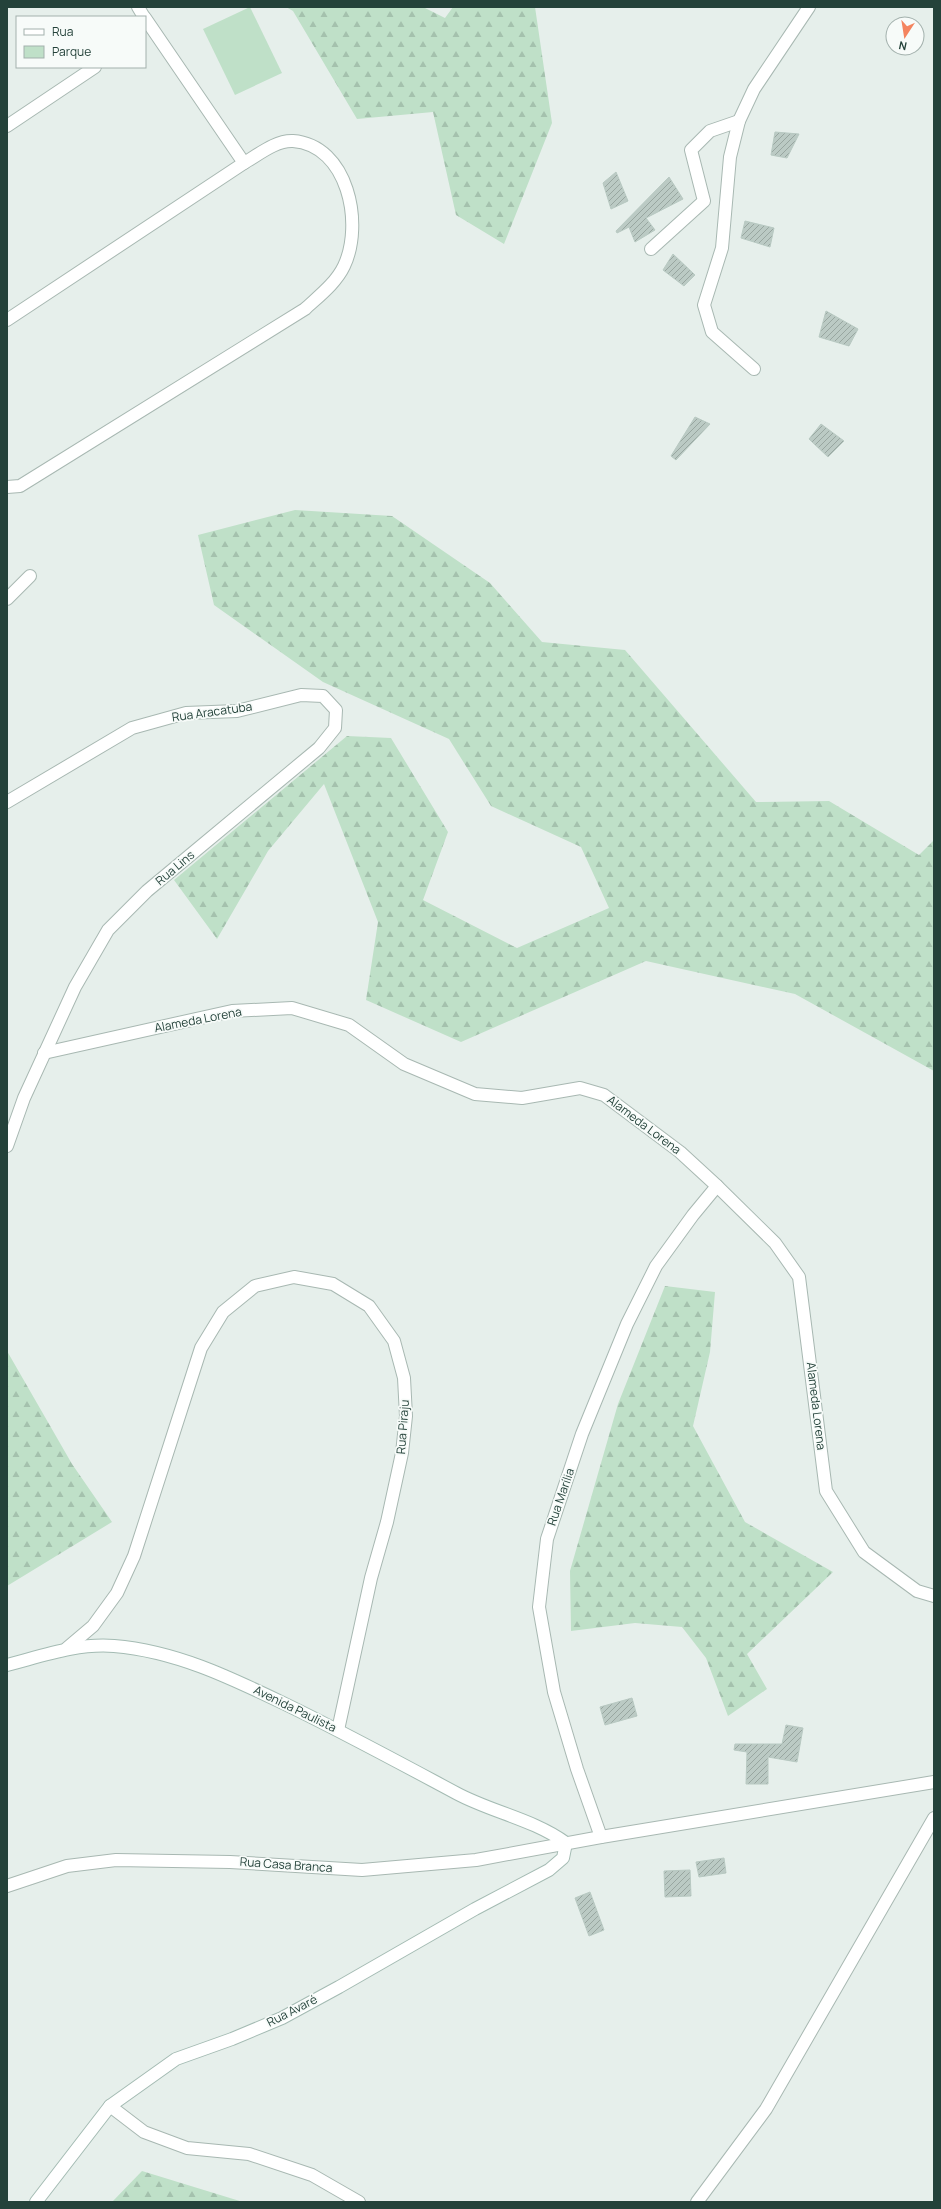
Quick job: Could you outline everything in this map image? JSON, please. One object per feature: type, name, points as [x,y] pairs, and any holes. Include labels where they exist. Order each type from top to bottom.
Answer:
[{"type":"street","points":[[138,7],[144,16]]},
{"type":"street","points":[[754,369],[712,332],[704,305],[722,248],[730,158],[739,121],[754,89],[809,7]]},
{"type":"street","points":[[148,31],[244,163]]},
{"type":"street","points":[[8,125],[94,68]]},
{"type":"street","points":[[651,249],[704,200],[691,150],[710,131],[739,121]]},
{"type":"street","points":[[7,320],[244,163],[279,142],[292,141],[311,144],[329,159],[345,182],[352,209],[352,238],[344,266],[327,289],[305,309],[20,486],[7,487]]},
{"type":"street","points":[[7,599],[30,576]]},
{"type":"street","name":"Rua Aracatuba","points":[[7,802],[132,728],[186,713],[237,710],[300,695],[323,696],[336,710]]},
{"type":"street","name":"Rua Lins","points":[[7,1146],[24,1098],[75,986],[108,930],[147,891],[319,748],[335,728],[336,710]]},
{"type":"street","name":"Alameda Lorena","points":[[44,1053],[232,1011],[292,1008],[348,1025],[404,1064],[475,1094],[522,1098],[580,1088],[604,1095],[680,1152],[717,1186],[775,1243],[798,1277],[826,1491],[864,1552],[917,1591],[934,1596]]},
{"type":"street","name":"Rua Marília","points":[[601,1837],[576,1769],[554,1692],[540,1607],[547,1539],[582,1434],[627,1324],[656,1266],[693,1215],[717,1186]]},
{"type":"street","name":"Rua Piraju","points":[[66,1648],[93,1626],[117,1593],[131,1562],[201,1348],[223,1312],[255,1286],[294,1277],[333,1284],[369,1306],[394,1341],[404,1378],[406,1416],[398,1468],[387,1522],[371,1578],[338,1730]]},
{"type":"street","name":"Avenida Paulista","points":[[7,1665],[66,1648],[113,1646],[174,1656],[236,1680],[338,1730],[475,1803],[529,1822],[554,1834],[566,1843]]},
{"type":"street","name":"Rua Casa Branca","points":[[7,1886],[67,1866],[116,1860],[230,1862],[362,1870],[476,1860],[601,1837],[934,1782]]},
{"type":"street","points":[[697,2202],[766,2109],[934,1818]]},
{"type":"street","name":"Rua Avaré","points":[[36,2202],[110,2106],[176,2060],[282,2018],[549,1870],[563,1858],[566,1843]]},
{"type":"street","points":[[110,2106],[144,2132],[187,2148],[249,2154],[305,2172],[359,2202]]},
{"type":"green space","points":[[250,7],[282,73],[235,95],[203,29]]},
{"type":"green space","points":[[286,7],[423,7],[445,18],[453,7],[535,7],[552,123],[504,244],[456,215],[433,112],[357,119],[293,11]]},
{"type":"green space","points":[[295,510],[392,516],[490,583],[542,642],[625,650],[756,802],[829,801],[919,855],[934,840],[934,1071],[795,994],[646,961],[461,1042],[366,1000],[378,922],[324,784],[268,851],[217,939],[174,880],[347,736],[391,738],[448,832],[423,900],[517,948],[609,908],[581,847],[491,806],[449,739],[323,682],[214,605],[198,535]]},
{"type":"green space","points":[[665,1286],[715,1292],[710,1352],[693,1426],[745,1522],[833,1572],[747,1654],[767,1689],[728,1716],[706,1658],[682,1627],[635,1623],[571,1631],[570,1571],[618,1404]]},
{"type":"green space","points":[[7,1351],[72,1464],[112,1522],[7,1586]]},
{"type":"green space","points":[[142,2171],[243,2202],[112,2202]]},
{"type":"building","points":[[775,132],[799,134],[787,158],[771,155]]},
{"type":"building","points":[[616,172],[628,201],[611,209],[603,183]]},
{"type":"building","points":[[669,177],[683,199],[646,218],[655,230],[635,242],[629,227],[617,233],[616,231]]},
{"type":"building","points":[[745,221],[774,228],[770,247],[741,238]]},
{"type":"building","points":[[673,254],[695,275],[684,286],[663,270]]},
{"type":"building","points":[[826,311],[858,329],[849,346],[819,337]]},
{"type":"building","points":[[695,417],[710,424],[676,460],[671,456]]},
{"type":"building","points":[[821,424],[844,441],[828,457],[809,439]]},
{"type":"building","points":[[632,1698],[637,1716],[605,1725],[600,1707]]},
{"type":"building","points":[[786,1725],[803,1728],[797,1762],[768,1757],[768,1784],[746,1784],[747,1752],[734,1750],[735,1744],[782,1744]]},
{"type":"building","points":[[724,1858],[726,1873],[699,1877],[696,1862]]},
{"type":"building","points":[[690,1870],[691,1896],[665,1897],[664,1871]]},
{"type":"building","points":[[590,1892],[604,1930],[589,1936],[575,1898]]}]
